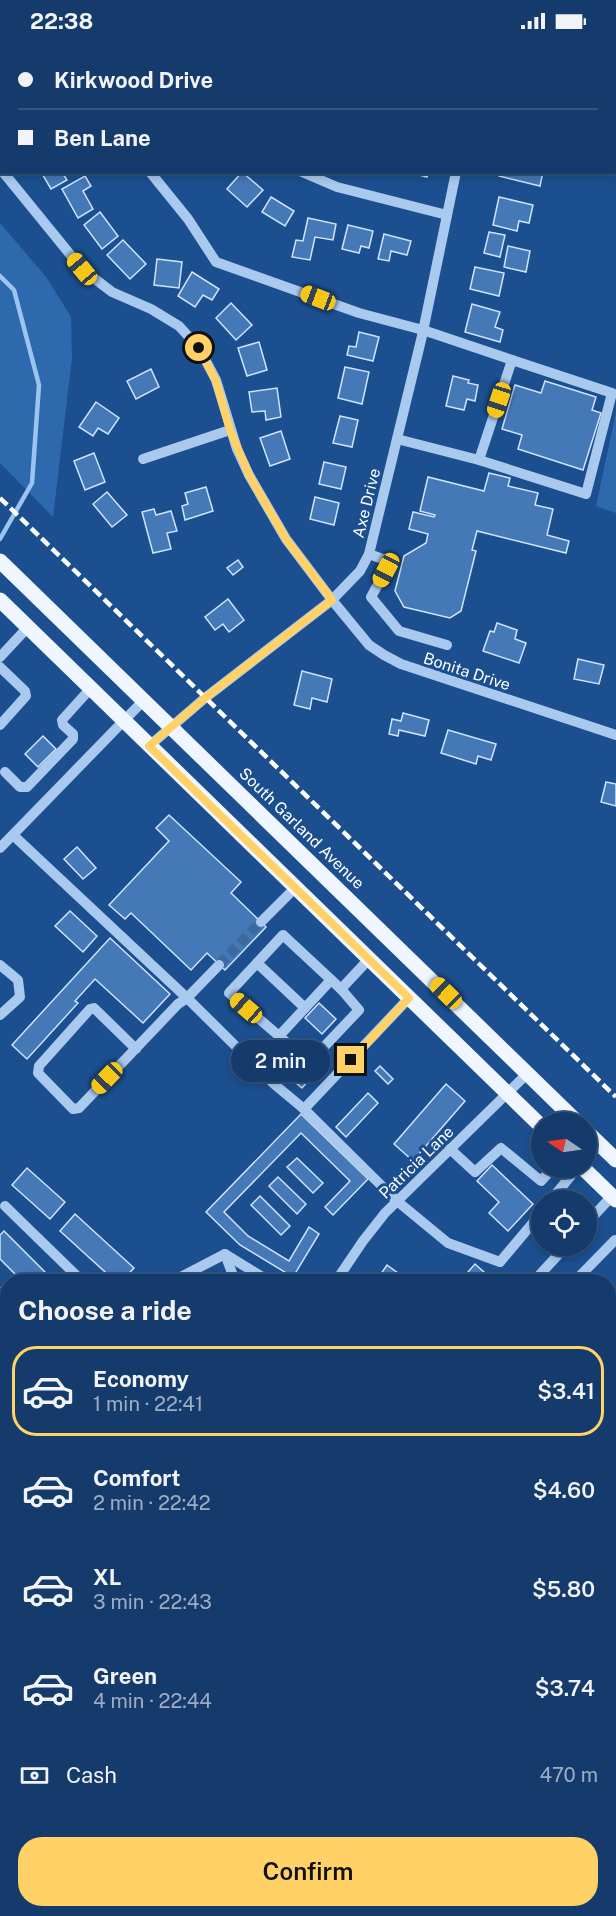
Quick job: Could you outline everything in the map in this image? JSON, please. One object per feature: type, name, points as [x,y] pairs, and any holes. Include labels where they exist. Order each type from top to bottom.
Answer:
[{"type":"main road","name":"South Garland Avenue","points":[[0,561],[567,1112]]},
{"type":"main road","points":[[0,600],[531,1116]]},
{"type":"main road","points":[[597,1142],[616,1160]]},
{"type":"main road","points":[[592,1178],[614,1198]]},
{"type":"street","name":"Bonita Drive","points":[[5,174],[82,269],[112,292],[152,309],[179,326],[199,348],[216,381],[230,430],[249,475],[286,539],[369,645],[401,664],[616,735]]},
{"type":"street","points":[[152,174],[188,219],[216,262],[359,313],[423,330],[612,393],[586,494],[479,460],[397,438]]},
{"type":"street","points":[[307,174],[337,187],[447,215]]},
{"type":"street","name":"Axe Drive","points":[[149,746],[205,698],[332,600],[360,571],[369,554],[397,438],[423,330],[456,174]]},
{"type":"street","points":[[479,460],[512,360]]},
{"type":"street","points":[[142,459],[230,430]]},
{"type":"street","points":[[369,554],[388,561],[386,570],[371,597],[399,631],[447,645]]},
{"type":"street","points":[[0,657],[28,627]]},
{"type":"street","points":[[0,667],[25,692],[26,696],[0,725]]},
{"type":"street","points":[[5,772],[20,787],[27,787],[73,739],[73,734],[63,725],[62,720],[91,688]]},
{"type":"street","points":[[0,848],[144,700]]},
{"type":"street","points":[[13,835],[187,998],[274,1084],[304,1109],[396,1201],[448,1243],[500,1263],[531,1225]]},
{"type":"street","points":[[261,922],[295,888]]},
{"type":"street","points":[[283,935],[341,989],[359,1010],[321,1050],[293,1048],[229,993],[283,935]]},
{"type":"street","points":[[341,989],[369,959]]},
{"type":"street","points":[[257,963],[305,1008]]},
{"type":"street","points":[[0,964],[18,980],[20,997],[0,1015]]},
{"type":"street","points":[[136,1049],[94,1008],[90,1009],[39,1065],[38,1073],[73,1109],[79,1108],[136,1049],[178,1004],[187,998],[219,965]]},
{"type":"street","points":[[279,1036],[331,980]]},
{"type":"street","points":[[304,1109],[409,998]]},
{"type":"street","name":"Patricia Lane","points":[[342,1274],[363,1240],[396,1201],[528,1073]]},
{"type":"street","points":[[450,1149],[475,1172],[501,1148],[531,1172]]},
{"type":"street","points":[[560,1190],[570,1178]]},
{"type":"street","points":[[597,1214],[614,1198]]},
{"type":"street","points":[[5,1206],[75,1274]]},
{"type":"street","points":[[582,1274],[615,1240]]},
{"type":"street","points":[[186,1274],[225,1254]]},
{"type":"street","points":[[225,1254],[232,1274]]},
{"type":"street","points":[[225,1254],[258,1274]]},
{"type":"street","points":[[540,1274],[557,1256]]},
{"type":"shaded area","points":[[0,223],[47,278],[71,317],[72,358],[53,517],[0,463]]},
{"type":"shaded area","points":[[616,412],[616,513],[596,506]]},
{"type":"building","points":[[42,174],[63,174],[67,180],[51,189]]},
{"type":"building","points":[[240,174],[244,174],[263,190],[247,207],[227,189]]},
{"type":"building","points":[[500,174],[543,174],[540,186],[499,176]]},
{"type":"building","points":[[85,176],[91,186],[83,191],[93,209],[78,218],[62,189]]},
{"type":"building","points":[[271,197],[294,211],[285,226],[262,212]]},
{"type":"building","points":[[499,197],[533,205],[529,223],[519,221],[517,231],[493,225]]},
{"type":"building","points":[[100,212],[118,236],[102,249],[84,225]]},
{"type":"building","points":[[308,218],[336,224],[333,240],[315,237],[310,260],[292,257],[296,240],[303,241]]},
{"type":"building","points":[[348,225],[373,231],[369,248],[361,246],[359,253],[342,249]]},
{"type":"building","points":[[489,232],[505,235],[500,257],[484,253]]},
{"type":"building","points":[[384,234],[411,241],[407,255],[391,251],[389,261],[378,259]]},
{"type":"building","points":[[123,240],[146,264],[130,279],[107,255]]},
{"type":"building","points":[[508,246],[530,251],[526,272],[504,267]]},
{"type":"building","points":[[157,259],[182,262],[179,288],[154,285]]},
{"type":"building","points":[[475,267],[504,273],[499,296],[470,289]]},
{"type":"building","points":[[192,272],[219,289],[212,300],[203,295],[195,307],[178,296]]},
{"type":"building","points":[[231,303],[252,325],[236,340],[216,318]]},
{"type":"building","points":[[472,304],[500,312],[495,327],[503,330],[500,342],[465,332]]},
{"type":"building","points":[[359,332],[379,337],[373,361],[347,355],[349,346],[356,347]]},
{"type":"building","points":[[259,342],[267,370],[247,376],[238,348]]},
{"type":"building","points":[[345,367],[369,372],[362,404],[338,398]]},
{"type":"building","points":[[151,369],[159,387],[136,399],[127,381]]},
{"type":"building","points":[[453,376],[478,385],[475,401],[467,399],[464,410],[446,406]]},
{"type":"building","points":[[545,381],[596,397],[592,410],[601,413],[583,470],[518,449],[522,435],[502,429],[515,385],[541,393]]},
{"type":"building","points":[[277,388],[281,417],[266,420],[265,411],[252,412],[249,392]]},
{"type":"building","points":[[96,402],[119,418],[108,434],[98,428],[93,436],[79,427]]},
{"type":"building","points":[[340,416],[358,420],[352,447],[333,443]]},
{"type":"building","points":[[281,431],[290,459],[270,466],[260,438]]},
{"type":"building","points":[[94,453],[105,482],[85,490],[74,461]]},
{"type":"building","points":[[324,462],[346,467],[341,489],[319,484]]},
{"type":"building","points":[[489,473],[510,478],[508,486],[538,493],[535,505],[553,509],[547,535],[569,541],[566,553],[477,531],[472,550],[476,551],[461,611],[450,618],[404,607],[395,591],[404,556],[426,543],[428,534],[409,529],[413,512],[434,517],[435,515],[420,511],[428,477],[484,491]]},
{"type":"building","points":[[206,487],[213,511],[185,520],[182,506],[188,504],[185,493]]},
{"type":"building","points":[[107,492],[127,515],[112,527],[93,504]]},
{"type":"building","points":[[315,497],[339,503],[334,525],[310,519]]},
{"type":"building","points":[[154,509],[156,515],[171,511],[177,531],[167,533],[171,549],[153,553],[142,512]]},
{"type":"building","points":[[238,560],[243,567],[233,575],[227,568]]},
{"type":"building","points":[[228,599],[244,620],[229,632],[223,624],[215,630],[205,617]]},
{"type":"building","points":[[497,623],[517,630],[515,639],[526,643],[519,663],[483,651],[490,631],[494,632]]},
{"type":"building","points":[[578,659],[604,665],[599,684],[574,679]]},
{"type":"building","points":[[302,671],[332,679],[327,702],[312,698],[310,709],[294,705]]},
{"type":"building","points":[[403,713],[429,720],[425,736],[399,730],[398,736],[389,734],[392,719],[401,721]]},
{"type":"building","points":[[448,730],[496,744],[491,760],[478,756],[476,764],[441,753]]},
{"type":"building","points":[[43,736],[56,749],[38,767],[25,754]]},
{"type":"building","points":[[606,782],[616,784],[616,806],[601,802]]},
{"type":"building","points":[[169,815],[241,882],[231,893],[266,927],[225,970],[207,953],[191,970],[131,913],[125,919],[109,905],[169,841],[156,828]]},
{"type":"building","points":[[77,847],[96,868],[83,879],[64,859]]},
{"type":"building","points":[[70,911],[97,936],[83,952],[55,926]]},
{"type":"building","points":[[110,938],[170,994],[143,1023],[95,979],[75,1001],[78,1003],[27,1059],[12,1045]]},
{"type":"building","points":[[319,1003],[336,1019],[322,1034],[305,1018]]},
{"type":"building","points":[[298,1062],[314,1074],[302,1088],[286,1075]]},
{"type":"building","points":[[380,1066],[393,1079],[388,1084],[375,1071]]},
{"type":"building","points":[[446,1084],[465,1101],[413,1161],[394,1144]]},
{"type":"building","points":[[368,1093],[378,1103],[346,1137],[336,1127]]},
{"type":"building","points":[[301,1114],[368,1179],[333,1215],[325,1207],[350,1181],[301,1133],[224,1212],[248,1236],[289,1261],[309,1227],[319,1234],[295,1274],[288,1274],[240,1245],[206,1212]]},
{"type":"building","points":[[297,1158],[323,1183],[313,1193],[287,1167]]},
{"type":"building","points":[[492,1165],[531,1202],[531,1206],[508,1231],[489,1213],[499,1202],[477,1181]]},
{"type":"building","points":[[27,1168],[65,1202],[50,1219],[12,1185]]},
{"type":"building","points":[[278,1177],[306,1204],[297,1214],[269,1186]]},
{"type":"building","points":[[260,1196],[290,1226],[281,1235],[251,1205]]},
{"type":"building","points":[[75,1214],[134,1268],[128,1274],[107,1274],[60,1231]]},
{"type":"building","points":[[4,1231],[47,1274],[15,1274],[0,1259],[0,1235]]},
{"type":"building","points":[[475,1264],[486,1274],[466,1274]]},
{"type":"building","points":[[387,1265],[399,1274],[381,1274]]},
{"type":"waterway","points":[[0,276],[14,290],[39,385],[32,483],[0,539]]},
{"type":"tunnel","points":[[219,965],[261,922]]},
{"type":"railway","points":[[0,498],[616,1097]]},
{"type":"route","points":[[199,348],[216,381],[230,430],[249,475],[286,539],[332,600],[205,698],[149,746],[409,998],[351,1060]]}]
